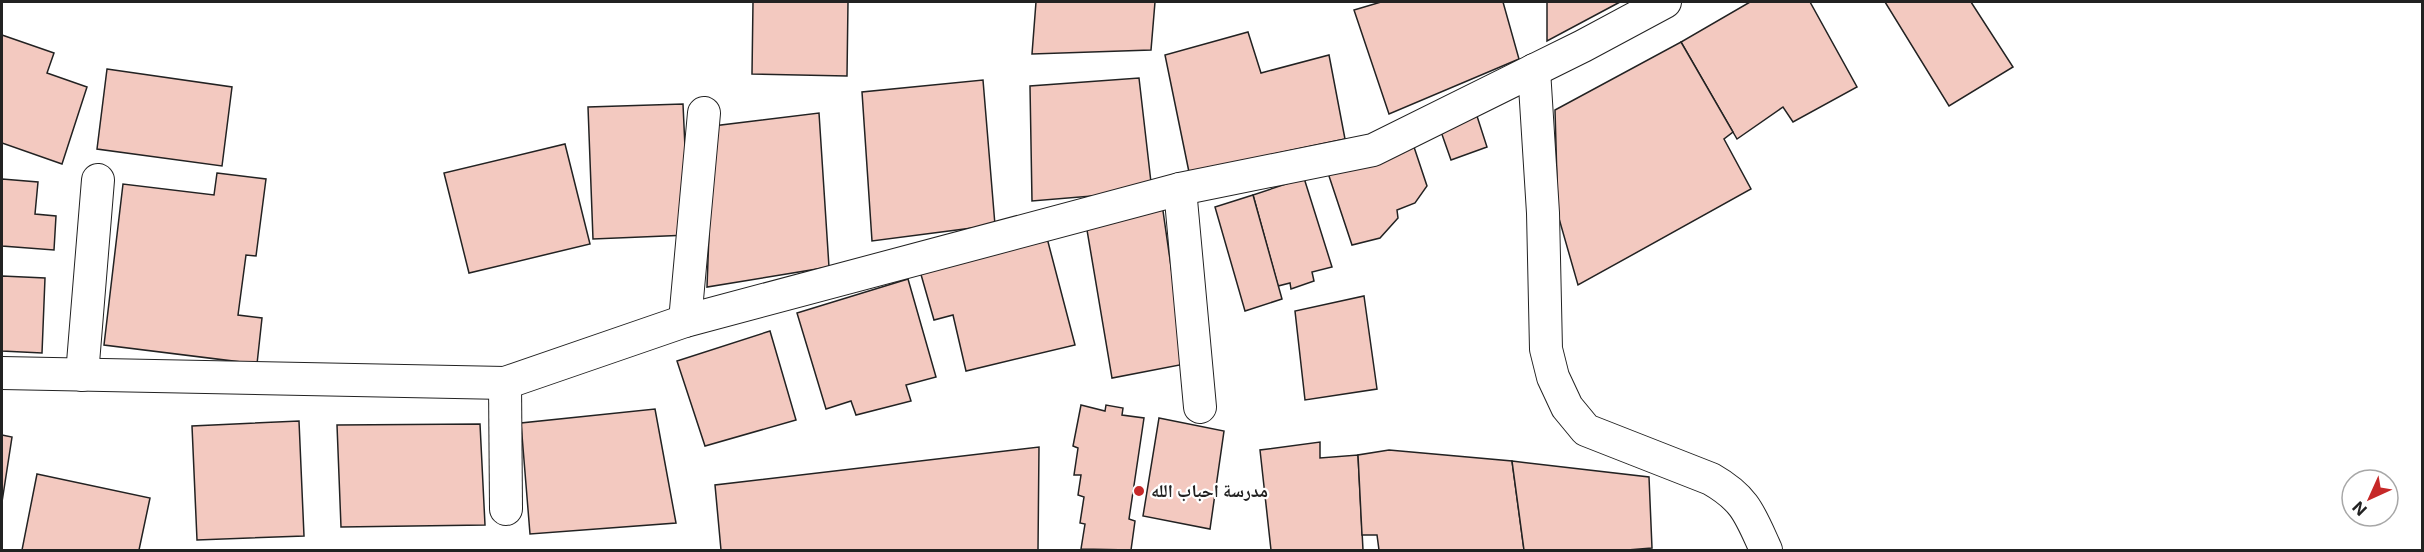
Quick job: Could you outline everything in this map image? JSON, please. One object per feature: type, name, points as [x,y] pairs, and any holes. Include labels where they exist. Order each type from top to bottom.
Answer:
[{"type":"street","points":[[2,374],[505,383],[685,321],[1180,189],[1373,150],[1665,2]]},
{"type":"street","points":[[1534,70],[1543,213],[1546,349],[1553,377],[1567,407],[1586,430],[1711,479],[1730,490],[1747,508],[1766,550]]},
{"type":"street","points":[[685,321],[704,113]]},
{"type":"street","points":[[82,375],[98,180]]},
{"type":"street","points":[[1180,189],[1200,407]]},
{"type":"street","points":[[505,383],[506,509]]},
{"type":"building","points":[[753,2],[848,2],[847,76],[752,74]]},
{"type":"building","points":[[1036,2],[1155,2],[1151,50],[1032,54]]},
{"type":"building","points":[[1381,2],[1503,2],[1519,59],[1389,114],[1354,10]]},
{"type":"building","points":[[1547,2],[1620,2],[1547,41]]},
{"type":"building","points":[[1750,2],[1810,2],[1857,87],[1793,122],[1783,107],[1737,139],[1681,42]]},
{"type":"building","points":[[1885,2],[1971,2],[2013,67],[1949,106]]},
{"type":"building","points":[[1248,32],[1261,73],[1329,55],[1345,139],[1189,172],[1165,55]]},
{"type":"building","points":[[2,35],[54,53],[47,73],[87,87],[62,164],[2,143]]},
{"type":"building","points":[[1681,42],[1733,132],[1724,139],[1751,189],[1578,285],[1558,215],[1555,110]]},
{"type":"building","points":[[107,69],[232,87],[222,166],[97,149]]},
{"type":"building","points":[[1139,78],[1152,191],[1032,201],[1030,86]]},
{"type":"building","points":[[983,80],[995,225],[872,241],[862,92]]},
{"type":"building","points":[[683,104],[689,235],[593,239],[588,107]]},
{"type":"building","points":[[819,113],[829,267],[707,287],[713,126]]},
{"type":"building","points":[[1476,113],[1487,147],[1451,160],[1439,126]]},
{"type":"building","points":[[1412,141],[1427,186],[1415,203],[1397,210],[1398,218],[1380,238],[1352,245],[1326,167]]},
{"type":"building","points":[[565,144],[590,244],[469,273],[444,173]]},
{"type":"building","points":[[217,173],[266,179],[256,256],[246,255],[238,315],[262,318],[257,364],[104,345],[123,184],[214,195]]},
{"type":"building","points":[[1304,178],[1332,267],[1312,272],[1314,281],[1291,289],[1290,283],[1278,286],[1253,195]]},
{"type":"building","points":[[2,179],[38,182],[35,214],[56,216],[54,250],[2,246]]},
{"type":"building","points":[[1253,195],[1282,299],[1245,311],[1215,207]]},
{"type":"building","points":[[1162,204],[1185,364],[1112,378],[1086,224]]},
{"type":"building","points":[[1047,238],[1075,345],[966,371],[953,315],[934,320],[920,271]]},
{"type":"building","points":[[2,276],[45,278],[42,353],[2,351]]},
{"type":"building","points":[[908,279],[936,377],[906,385],[911,401],[856,415],[851,401],[826,409],[797,313]]},
{"type":"building","points":[[1364,296],[1377,389],[1305,400],[1295,311]]},
{"type":"building","points":[[770,331],[796,420],[705,446],[677,361]]},
{"type":"building","points":[[1081,405],[1105,411],[1106,405],[1123,408],[1122,415],[1144,418],[1129,519],[1135,521],[1131,550],[1081,549],[1085,524],[1080,523],[1084,497],[1078,495],[1081,475],[1074,475],[1078,448],[1073,446]]},
{"type":"building","points":[[655,409],[676,523],[530,534],[521,423]]},
{"type":"building","points":[[1159,418],[1224,431],[1210,529],[1143,516]]},
{"type":"building","points":[[299,421],[304,536],[197,540],[192,426]]},
{"type":"building","points":[[480,424],[485,525],[341,527],[337,425]]},
{"type":"building","points":[[2,435],[12,437],[2,502]]},
{"type":"building","points":[[1320,442],[1320,458],[1358,455],[1363,550],[1271,550],[1260,450]]},
{"type":"building","points":[[1039,447],[1038,550],[721,550],[715,485]]},
{"type":"building","points":[[1389,450],[1512,461],[1524,550],[1379,550],[1377,535],[1362,535],[1358,455]]},
{"type":"building","points":[[1512,461],[1649,477],[1652,548],[1524,550]]},
{"type":"building","points":[[37,474],[150,498],[139,550],[22,550]]},
{"type":"place","name":"مدرسة احباب الله","points":[[1139,491]]}]
